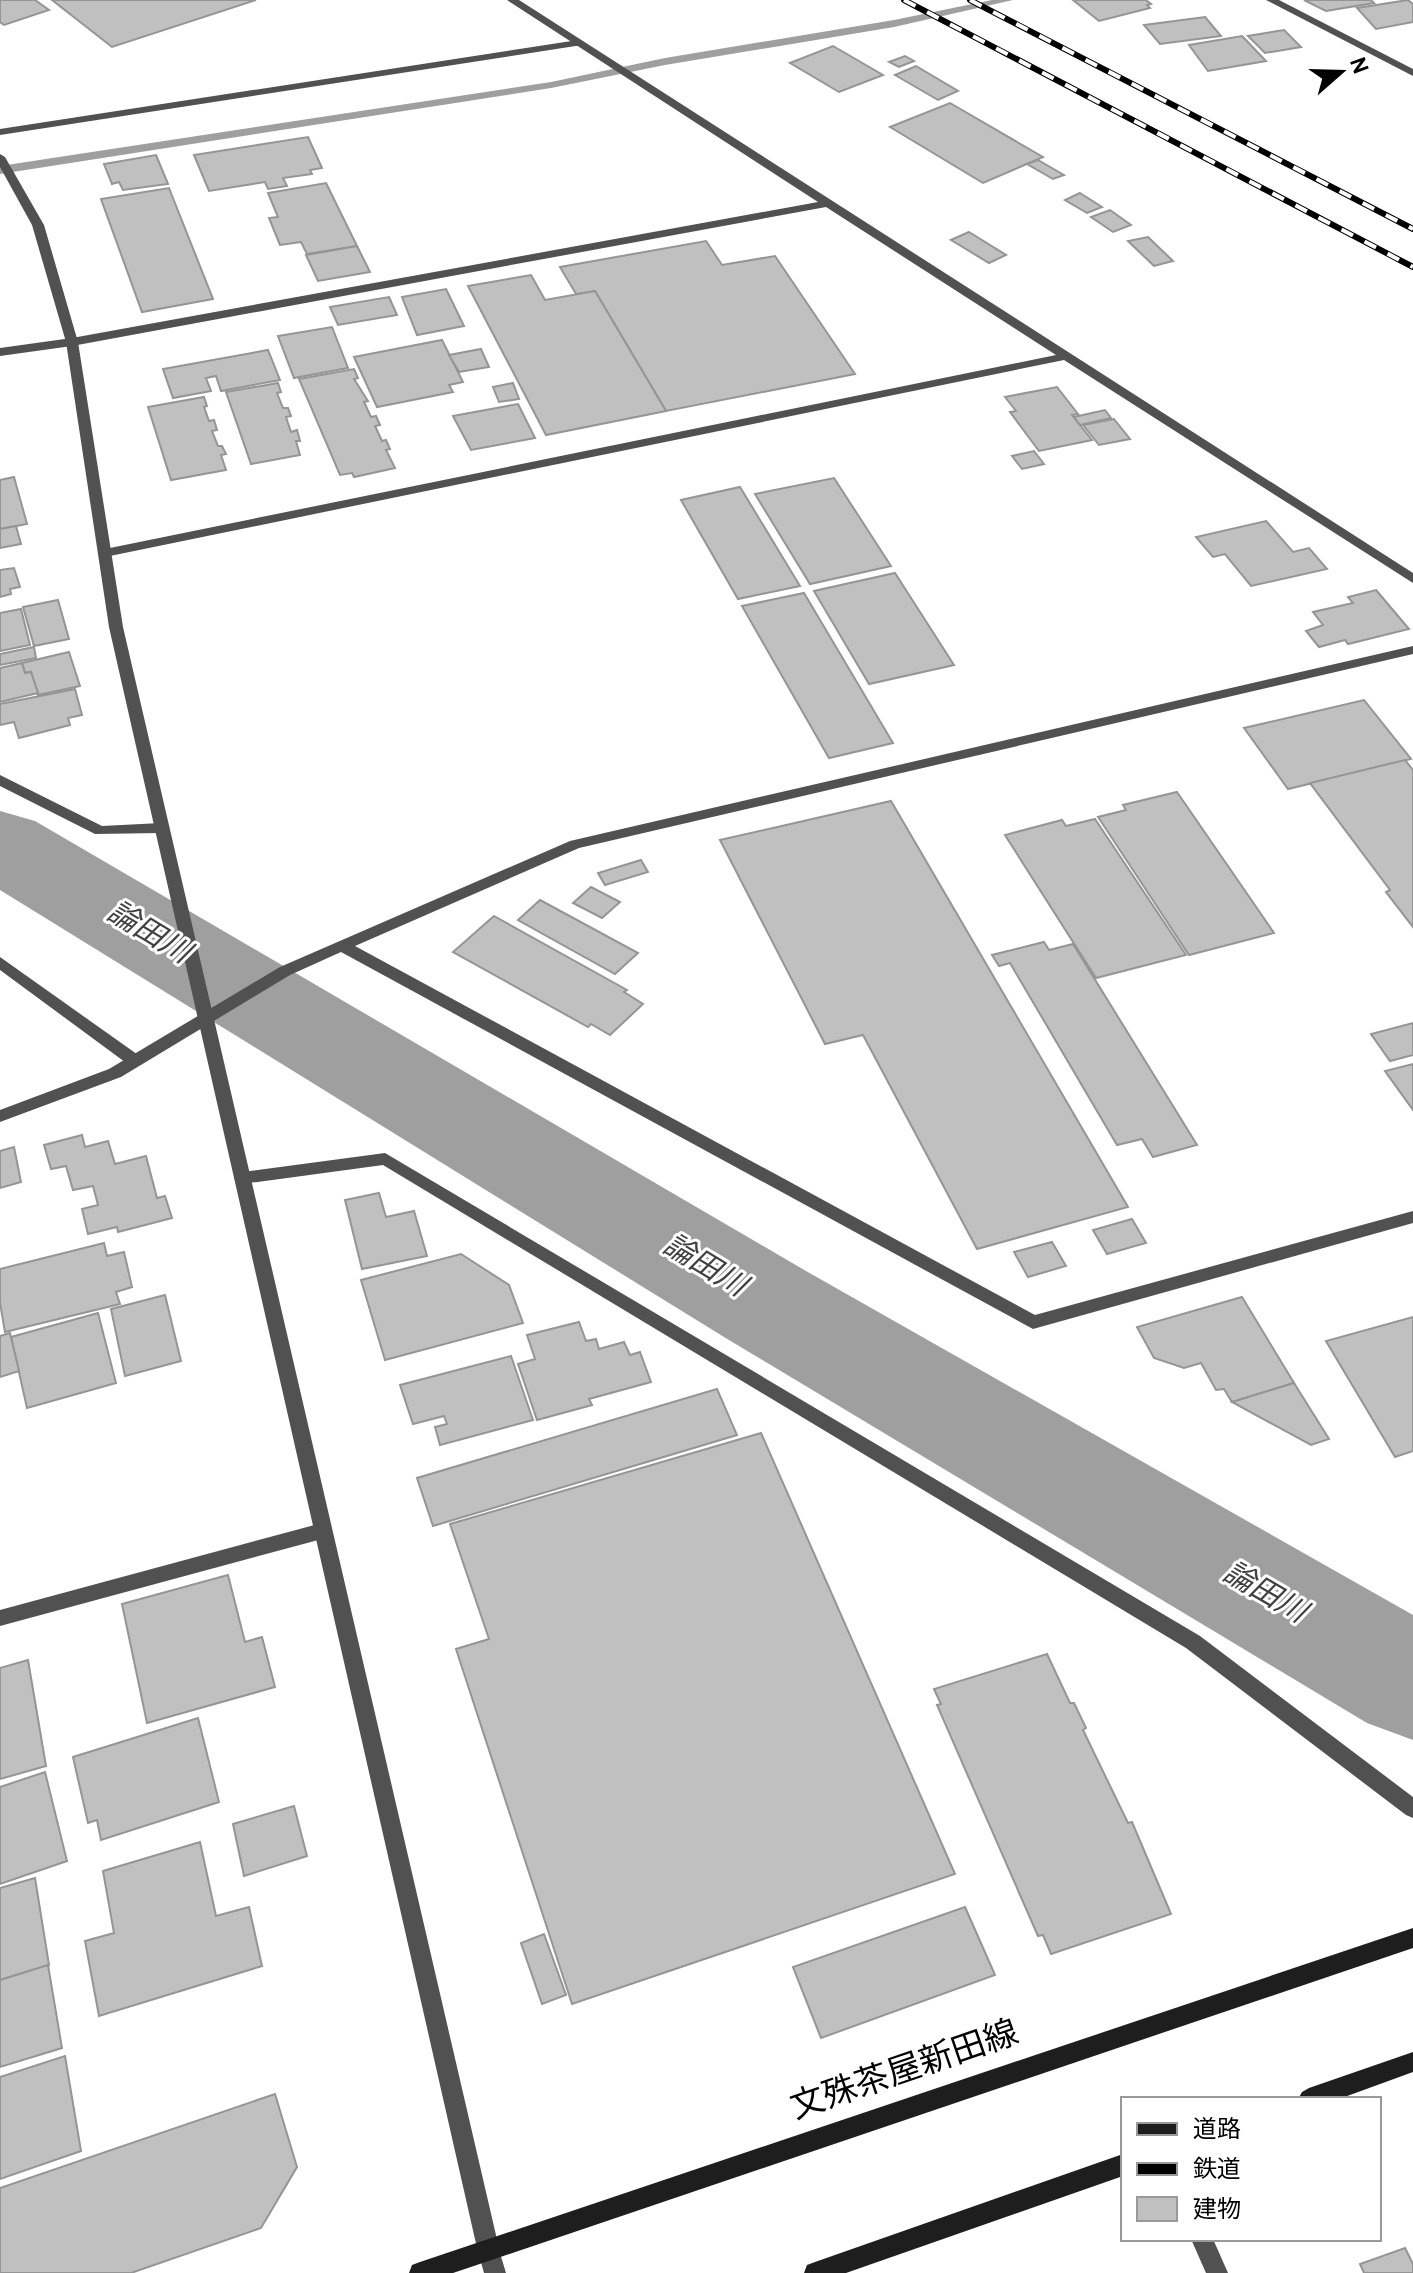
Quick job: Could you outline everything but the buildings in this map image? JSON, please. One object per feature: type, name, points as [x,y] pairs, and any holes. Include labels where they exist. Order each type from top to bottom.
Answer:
[{"type":"main road","name":"文殊茶屋新田線","points":[[420,2273],[1413,1938]]},
{"type":"main road","points":[[1315,2097],[1413,2062]]},
{"type":"main road","points":[[815,2273],[1121,2166]]},
{"type":"street","points":[[512,0],[1413,579]]},
{"type":"street","points":[[1271,0],[1413,73]]},
{"type":"street","points":[[0,132],[578,43]]},
{"type":"street","points":[[0,157],[38,225],[72,342],[116,627],[495,2273]]},
{"type":"street","points":[[0,352],[72,342],[828,203]]},
{"type":"street","points":[[105,553],[1067,356]]},
{"type":"street","points":[[0,1116],[115,1073],[285,971],[575,844],[1413,650]]},
{"type":"street","points":[[0,780],[100,831],[161,828]]},
{"type":"street","points":[[342,946],[1033,1322],[1413,1217]]},
{"type":"street","points":[[0,962],[135,1061]]},
{"type":"street","points":[[242,1178],[385,1159],[1193,1642],[1413,1809]]},
{"type":"street","points":[[0,1618],[322,1531]]},
{"type":"street","points":[[1203,2241],[1217,2273]]},
{"type":"waterway","points":[[0,170],[551,85],[608,72],[951,13],[1007,0]]},
{"type":"waterway","name":"論田川","points":[[0,845],[765,1304],[1413,1682]]},
{"type":"railway","points":[[904,0],[1413,267]]},
{"type":"railway","points":[[970,0],[1413,229]]}]
